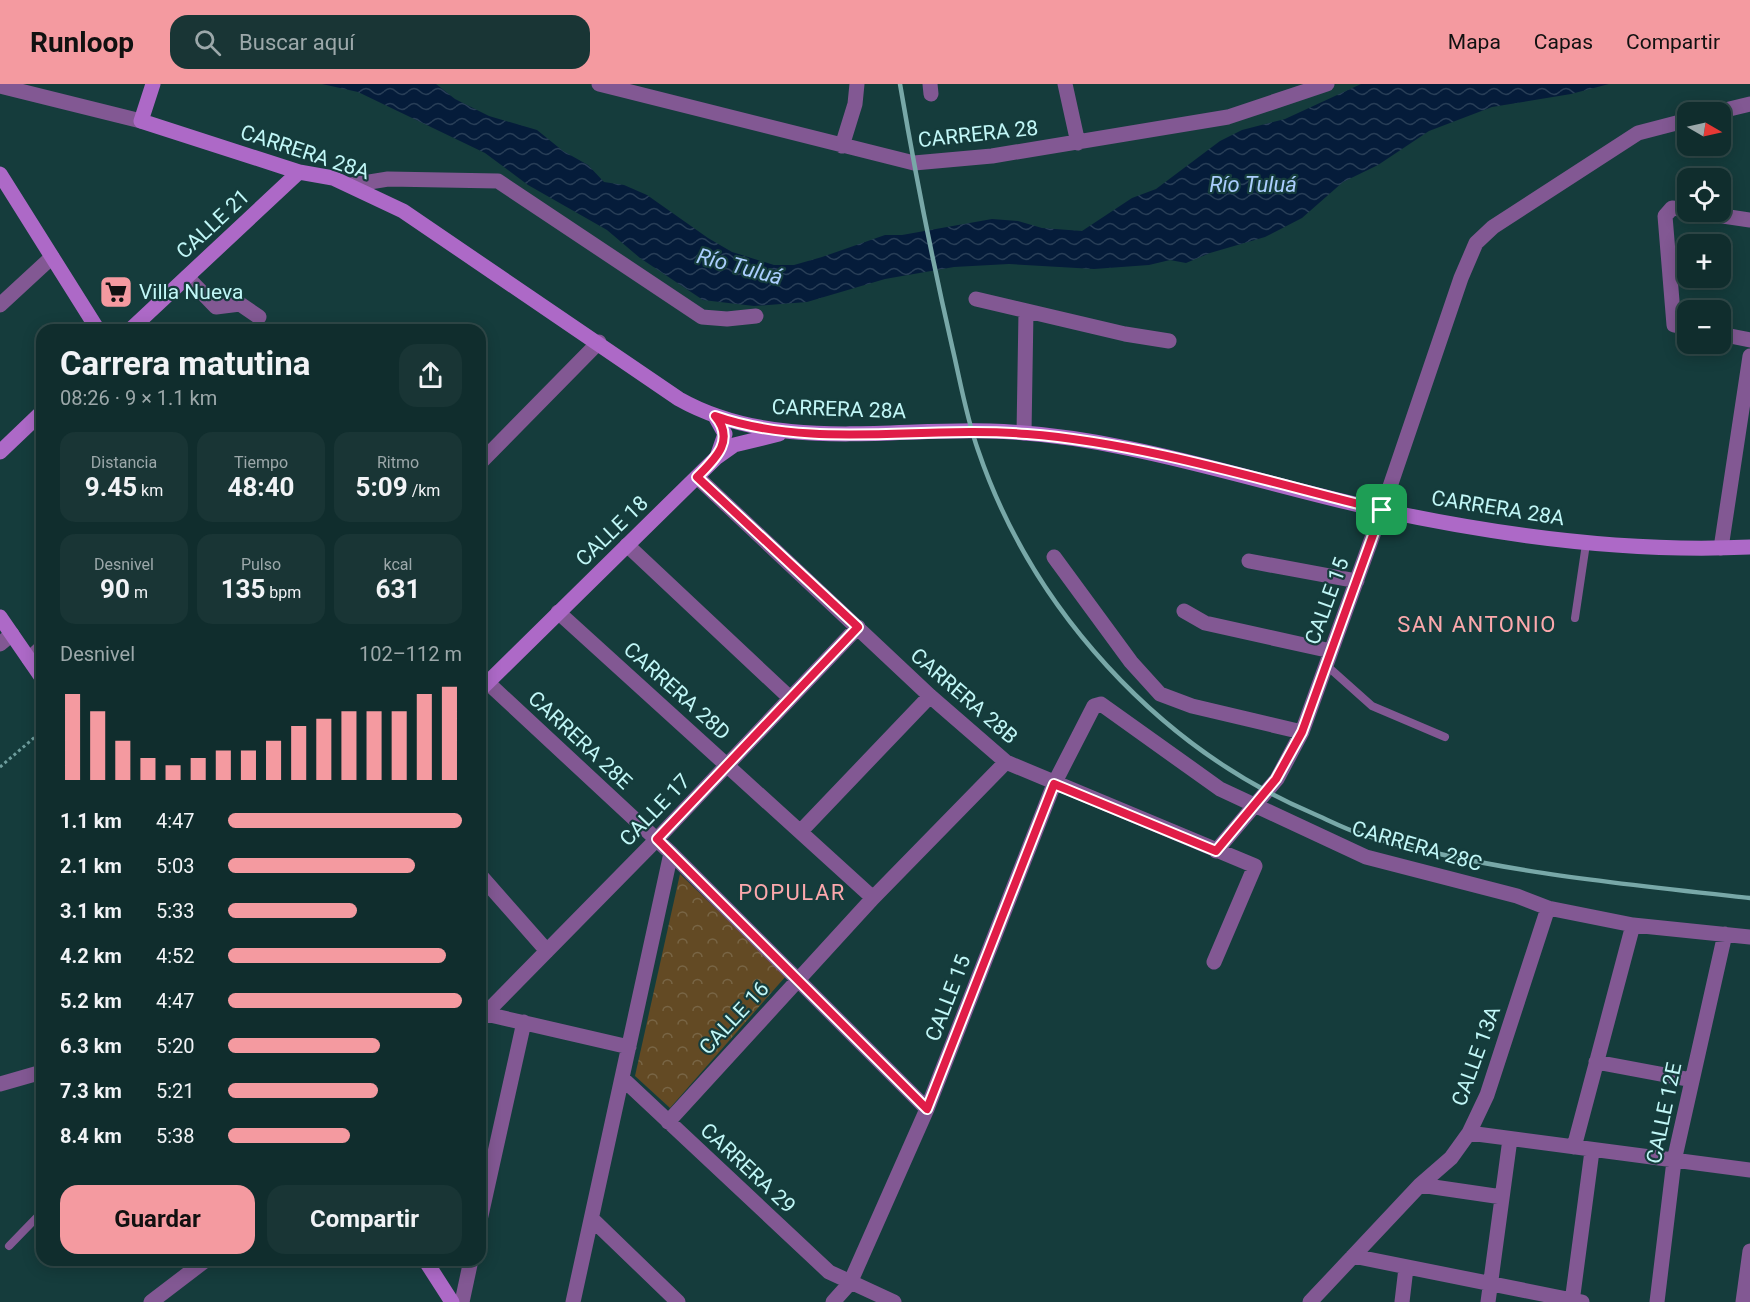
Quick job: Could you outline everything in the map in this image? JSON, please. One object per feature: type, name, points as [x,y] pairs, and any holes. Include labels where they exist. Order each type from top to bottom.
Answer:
[{"type":"street","points":[[141,121],[153,84]]},
{"type":"street","points":[[842,146],[855,104],[857,84]]},
{"type":"street","points":[[1065,84],[1078,143]]},
{"type":"street","name":"CARRERA 28","points":[[605,85],[914,163],[992,156],[1228,117],[1327,84]]},
{"type":"street","name":"CARRERA 28A","points":[[0,86],[141,121],[299,172],[333,178],[351,185],[403,211],[599,342],[679,399],[715,416],[791,432],[1024,433],[1114,446],[1382,510],[1586,544],[1750,547]]},
{"type":"street","points":[[1731,109],[1750,104]]},
{"type":"street","name":"CALLE 15","points":[[1216,851],[1256,806],[1276,779],[1302,732],[1382,510],[1461,278],[1476,243],[1493,227],[1638,133],[1677,123]]},
{"type":"street","name":"CALLE 21","points":[[136,324],[299,172]]},
{"type":"street","points":[[0,174],[94,324]]},
{"type":"street","points":[[351,185],[388,179],[498,181],[702,317],[727,319],[756,316]]},
{"type":"street","points":[[1677,209],[1668,210],[1665,216],[1677,300]]},
{"type":"street","points":[[1731,217],[1750,220]]},
{"type":"street","points":[[0,306],[52,257]]},
{"type":"street","points":[[187,277],[216,307],[240,304],[259,317]]},
{"type":"street","points":[[975,299],[1169,341]]},
{"type":"street","points":[[1024,433],[1026,311]]},
{"type":"street","points":[[1731,336],[1750,340]]},
{"type":"street","points":[[486,457],[599,342]]},
{"type":"street","points":[[1721,548],[1750,356]]},
{"type":"street","points":[[715,416],[725,434],[717,457]]},
{"type":"street","points":[[0,452],[36,418]]},
{"type":"street","name":"CALLE 18","points":[[486,684],[717,457],[734,445],[750,439],[791,432]]},
{"type":"street","name":"CARRERA 28B","points":[[697,477],[930,696],[1006,762],[1054,784],[1255,866],[1214,962]]},
{"type":"street","points":[[627,545],[790,698]]},
{"type":"street","points":[[1054,557],[1131,662],[1160,694],[1192,706],[1302,732]]},
{"type":"street","points":[[1249,561],[1356,581]]},
{"type":"street","points":[[1184,610],[1205,623],[1329,658]]},
{"type":"street","name":"CARRERA 28D","points":[[558,612],[873,898]]},
{"type":"street","points":[[0,617],[36,669]]},
{"type":"street","name":"CALLE 17","points":[[486,1013],[657,839],[858,627]]},
{"type":"street","points":[[0,644],[12,634]]},
{"type":"street","points":[[29,659],[36,653]]},
{"type":"street","name":"CARRERA 28E","points":[[486,688],[672,853],[927,1109]]},
{"type":"street","points":[[801,831],[930,696]]},
{"type":"street","name":"CARRERA 28C","points":[[1094,706],[1101,704],[1221,789],[1366,857],[1517,896],[1548,908]]},
{"type":"street","name":"CALLE 15","points":[[833,1302],[850,1283],[927,1109],[1054,784],[1094,706]]},
{"type":"street","name":"CALLE 16","points":[[668,1122],[873,898],[1006,762]]},
{"type":"street","points":[[573,1302],[672,853]]},
{"type":"street","points":[[486,882],[547,951]]},
{"type":"street","points":[[1548,908],[1633,925],[1750,937]]},
{"type":"street","name":"CALLE 13A","points":[[1310,1302],[1420,1185],[1451,1158],[1469,1133],[1487,1095],[1548,908]]},
{"type":"street","points":[[1574,1148],[1633,925]]},
{"type":"street","name":"CALLE 12E","points":[[1657,1302],[1674,1161],[1725,934]]},
{"type":"street","points":[[486,1016],[524,1022],[629,1047]]},
{"type":"street","points":[[486,1193],[524,1022]]},
{"type":"street","points":[[1596,1062],[1692,1080]]},
{"type":"street","points":[[0,1084],[36,1074]]},
{"type":"street","name":"CARRERA 29","points":[[622,1078],[829,1272],[894,1302]]},
{"type":"street","points":[[1469,1133],[1674,1161],[1749,1166]]},
{"type":"street","points":[[1488,1302],[1510,1139]]},
{"type":"street","points":[[1353,1256],[1575,1301],[1592,1151]]},
{"type":"street","points":[[1420,1185],[1502,1197]]},
{"type":"street","points":[[592,1219],[678,1302]]},
{"type":"street","points":[[1743,1302],[1750,1251]]},
{"type":"street","points":[[151,1302],[167,1297],[200,1266]]},
{"type":"street","points":[[428,1266],[446,1300]]},
{"type":"street","points":[[462,1302],[470,1266]]},
{"type":"street","points":[[1402,1302],[1406,1268]]},
{"type":"street","name":"CARRERA 29","points":[[850,1283],[869,1302]]},
{"type":"street","points":[[1322,1302],[1325,1285]]},
{"type":"lane","points":[[1575,618],[1586,544]]},
{"type":"lane","points":[[1329,658],[1372,706],[1445,737]]},
{"type":"lane","points":[[9,1246],[36,1218]]},
{"type":"path","points":[[0,767],[36,736]]},
{"type":"green space","points":[[680,874],[786,976],[670,1108],[635,1076]]},
{"type":"water","name":"Río Tuluá","points":[[322,84],[436,84],[455,99],[489,116],[537,130],[563,151],[588,165],[604,182],[624,185],[647,195],[732,252],[774,265],[794,265],[885,235],[902,235],[992,219],[1018,221],[1042,228],[1082,231],[1132,198],[1156,189],[1220,141],[1242,130],[1285,119],[1361,84],[1609,84],[1571,94],[1492,107],[1429,131],[1378,165],[1343,182],[1302,218],[1265,237],[1210,253],[1186,263],[1170,260],[1149,265],[1094,269],[1009,264],[954,267],[885,279],[807,302],[754,306],[703,300],[640,258],[607,230],[528,185],[485,153],[358,92]]},
{"type":"railway","points":[[900,84],[931,248],[967,411],[978,450],[1002,509],[1031,565],[1067,617],[1108,666],[1153,711],[1202,751],[1256,785],[1361,834],[1409,847],[1505,867],[1750,898]]},
{"type":"place","name":"Villa Nueva","points":[[116,292]]},
{"type":"district","name":"SAN ANTONIO","points":[[1477,624]]},
{"type":"district","name":"POPULAR","points":[[792,892]]},
{"type":"route","points":[[715,416],[752,426],[791,432],[991,431],[1083,440],[1156,455],[1382,510],[1302,732],[1266,793],[1216,851],[1054,784],[927,1109],[657,839],[858,627],[697,477],[717,457],[723,445],[725,434],[722,424],[715,416]]}]
